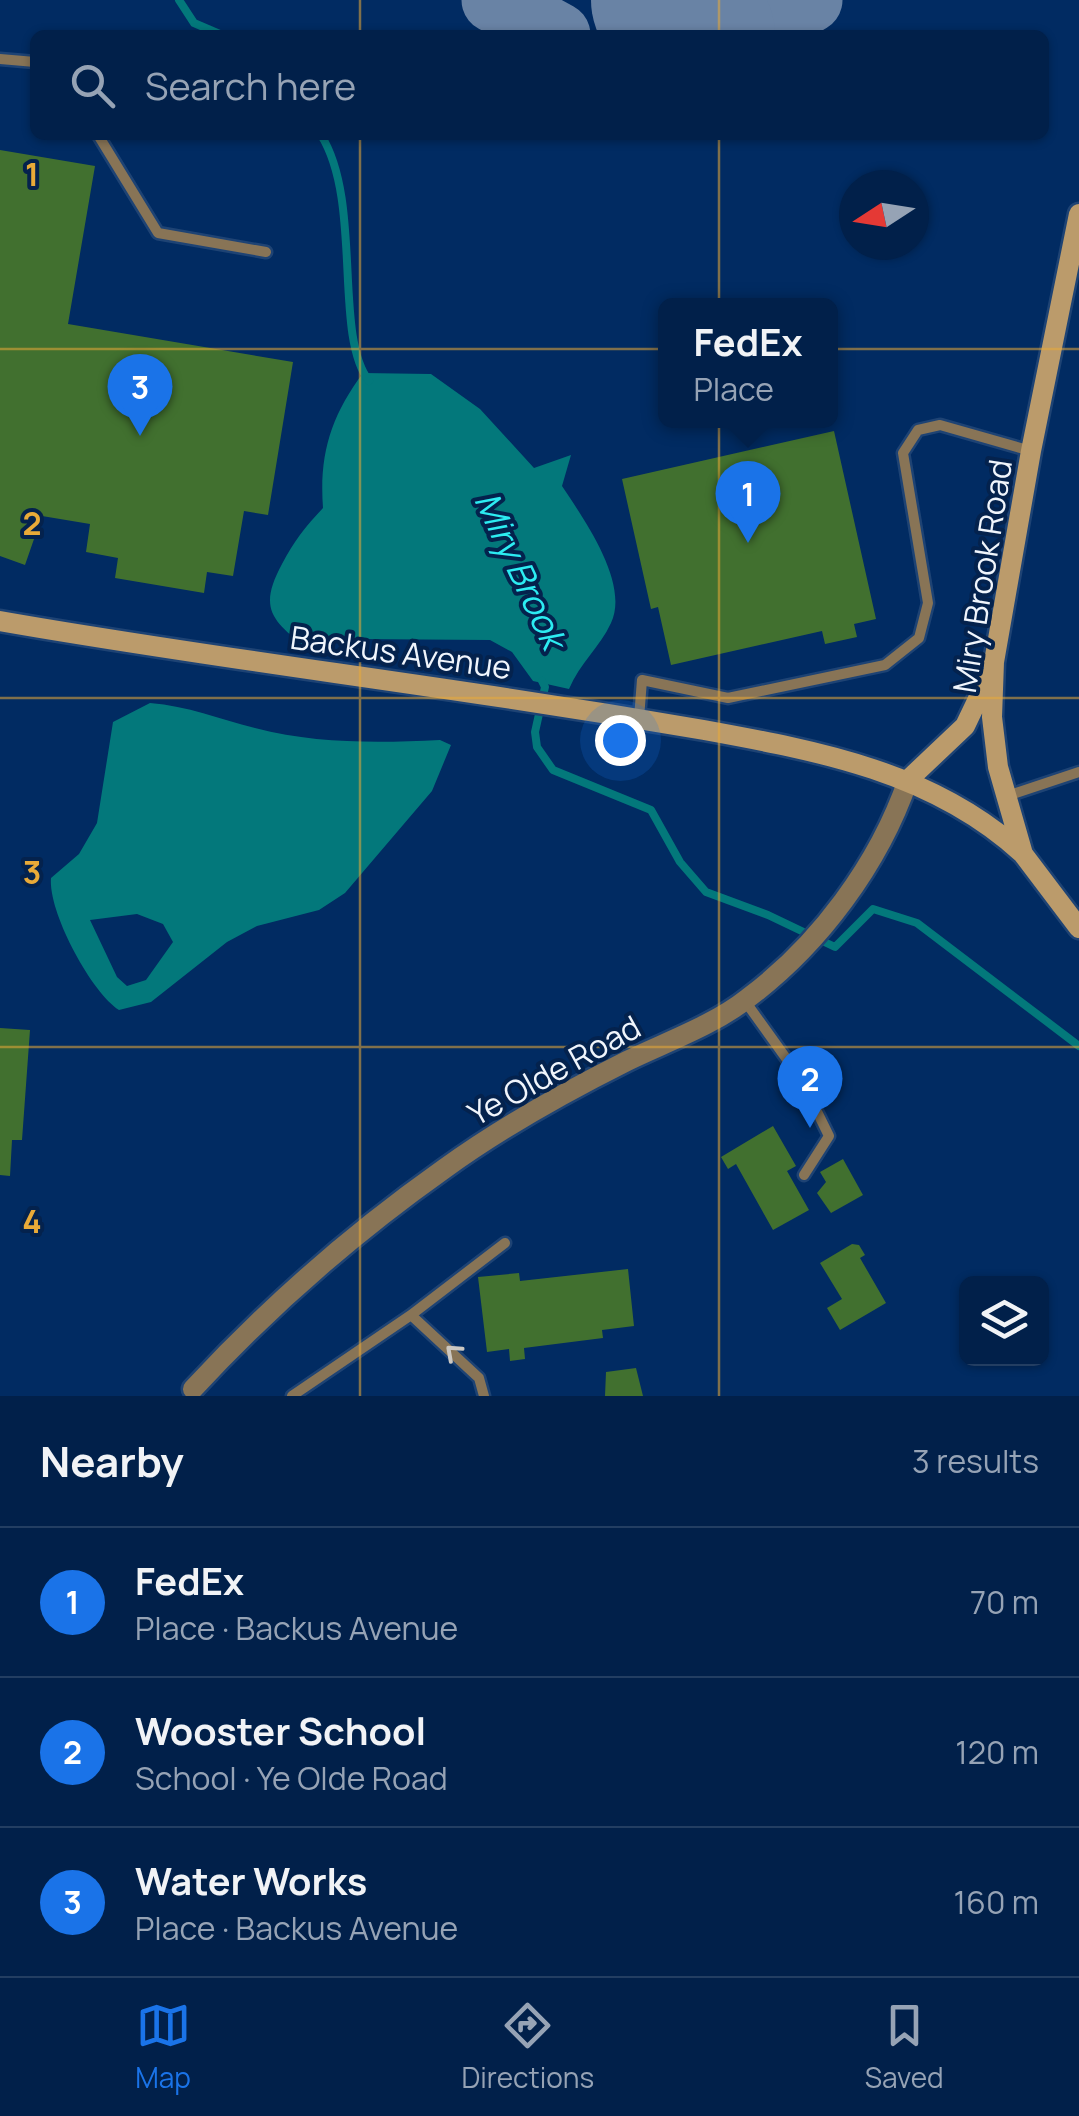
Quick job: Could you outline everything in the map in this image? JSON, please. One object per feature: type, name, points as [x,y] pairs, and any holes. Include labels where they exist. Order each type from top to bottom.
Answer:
[{"type":"main road","name":"Miry Brook Road","points":[[1079,214],[994,662],[992,717],[1006,797],[1022,854],[1079,928]]},
{"type":"main road","name":"Backus Avenue","points":[[0,621],[525,700],[786,745],[908,780],[989,823],[1022,854]]},
{"type":"main road","points":[[908,780],[965,726],[994,662]]},
{"type":"street","name":"Ye Olde Road","points":[[191,1393],[234,1346],[443,1169],[552,1099],[746,1001],[803,949],[824,924],[894,820],[908,780]]},
{"type":"lane","points":[[0,59],[30,62]]},
{"type":"lane","points":[[101,140],[158,233],[266,252]]},
{"type":"lane","points":[[639,718],[642,680],[728,698],[886,664],[919,638],[928,602],[903,453],[918,430],[940,425],[1031,451]]},
{"type":"lane","points":[[1006,797],[1079,772]]},
{"type":"lane","points":[[746,1001],[801,1078],[829,1136],[804,1175]]},
{"type":"lane","points":[[292,1396],[411,1315],[506,1243]]},
{"type":"lane","points":[[411,1315],[480,1378],[484,1396]]},
{"type":"water","points":[[363,373],[431,374],[480,409],[534,468],[571,455],[562,486],[602,552],[614,589],[615,607],[606,632],[569,689],[533,681],[512,652],[490,640],[353,639],[307,648],[277,620],[270,602],[275,579],[296,541],[323,508],[323,470],[330,436]]},
{"type":"water","points":[[150,703],[301,737],[370,742],[440,740],[451,745],[432,791],[345,893],[319,910],[257,926],[227,942],[151,1002],[119,1010],[96,987],[73,950],[56,910],[51,878],[79,854],[97,823],[113,722]],"holes":[[[137,914],[163,924],[173,942],[146,980],[127,986],[117,977],[90,920]]]},
{"type":"building","points":[[0,150],[95,166],[68,324],[293,362],[268,515],[244,511],[233,576],[207,572],[204,593],[115,578],[118,558],[86,552],[90,524],[42,516],[25,565],[0,556]]},
{"type":"building","points":[[834,431],[876,619],[854,624],[857,637],[825,644],[822,631],[671,665],[658,607],[651,609],[622,479]]},
{"type":"building","points":[[0,1028],[30,1030],[22,1140],[12,1140],[10,1176],[0,1175]]},
{"type":"building","points":[[773,1126],[796,1166],[787,1171],[809,1210],[773,1230],[736,1164],[728,1169],[721,1157]]},
{"type":"building","points":[[843,1159],[863,1195],[831,1213],[817,1193],[826,1182],[820,1172]]},
{"type":"building","points":[[852,1244],[859,1245],[865,1255],[860,1258],[886,1303],[840,1330],[827,1308],[842,1299],[820,1263]]},
{"type":"building","points":[[628,1269],[634,1326],[602,1330],[603,1338],[524,1348],[525,1359],[510,1361],[509,1349],[487,1352],[478,1277],[519,1273],[520,1281]]},
{"type":"building","points":[[636,1368],[643,1396],[605,1396],[606,1372]]},
{"type":"waterway","name":"Miry Brook","points":[[179,0],[194,23],[210,30]]},
{"type":"waterway","name":"Miry Brook","points":[[323,140],[334,163],[341,195],[352,333],[358,360],[369,381]]},
{"type":"waterway","name":"Miry Brook","points":[[542,681],[545,687],[535,732],[537,747],[553,770],[651,810],[680,862],[706,892],[768,915],[835,947],[873,909],[917,923],[1079,1046]]},
{"type":"taxiway","points":[[494,0],[549,30]]},
{"type":"taxiway","points":[[672,0],[709,20],[741,27],[773,20],[810,0]]},
{"type":"runway","points":[[672,0],[691,30]]},
{"type":"place","name":"Water Works","points":[[140,436]]},
{"type":"place","name":"FedEx","points":[[748,543]]},
{"type":"place","name":"Wooster School","points":[[810,1128]]}]
